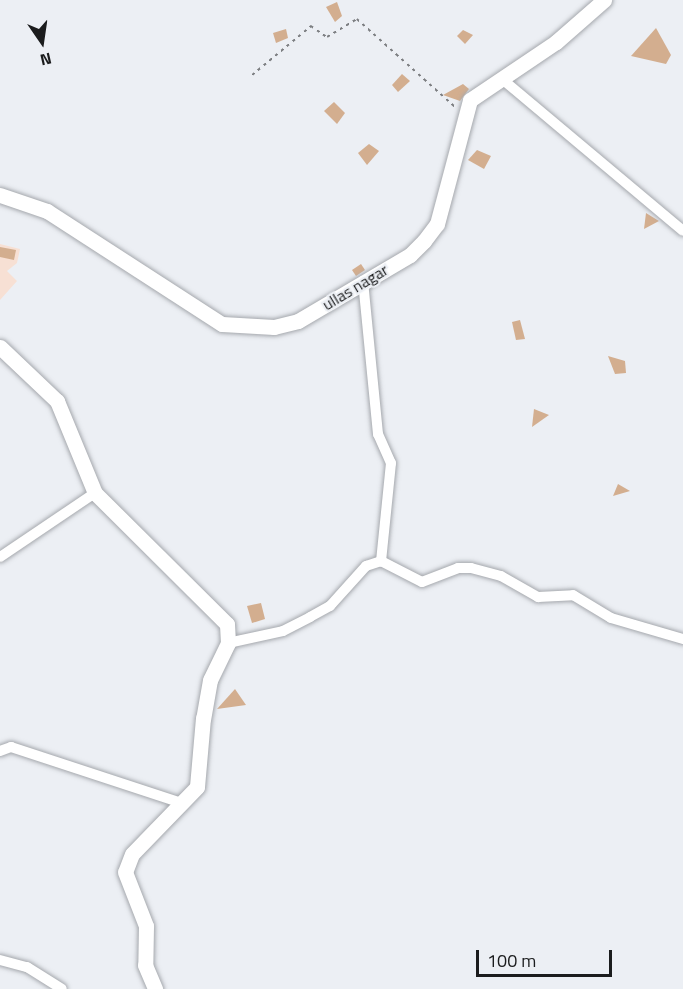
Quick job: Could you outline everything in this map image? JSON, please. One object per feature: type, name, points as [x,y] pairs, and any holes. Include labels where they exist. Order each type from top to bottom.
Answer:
[{"type":"main road","name":"ullas nagar","points":[[0,195],[47,211],[222,324],[274,327],[298,321],[410,255],[437,224],[470,100],[604,0]]},
{"type":"main road","points":[[0,347],[57,401],[95,493],[218,610],[227,624],[228,643],[210,680],[197,787],[184,804],[132,854],[125,872],[146,926],[146,965],[154,989]]},
{"type":"street","points":[[502,78],[683,231]]},
{"type":"street","points":[[363,281],[378,434],[391,463],[381,561]]},
{"type":"street","points":[[0,557],[95,493]]},
{"type":"street","points":[[228,643],[283,631],[310,617],[330,606],[366,566],[381,561],[422,582],[458,568],[471,568],[501,576],[538,597],[573,595],[611,618],[683,639]]},
{"type":"street","points":[[0,751],[11,747],[184,804]]},
{"type":"street","points":[[0,960],[27,968],[62,989]]},
{"type":"path","points":[[252,75],[311,26],[327,37],[357,19],[460,111]]},
{"type":"shaded area","points":[[0,244],[20,249],[17,263],[7,271],[17,281],[0,300]]},
{"type":"building","points":[[337,2],[342,16],[335,22],[326,7]]},
{"type":"building","points":[[656,28],[671,55],[666,64],[631,56]]},
{"type":"building","points":[[286,29],[288,38],[276,43],[273,33]]},
{"type":"building","points":[[463,30],[473,35],[465,44],[457,36]]},
{"type":"building","points":[[402,74],[410,81],[398,92],[392,85]]},
{"type":"building","points":[[463,84],[469,89],[460,101],[443,95]]},
{"type":"building","points":[[334,102],[345,113],[337,124],[324,111]]},
{"type":"building","points":[[369,144],[379,151],[367,165],[358,153]]},
{"type":"building","points":[[477,150],[491,156],[484,169],[468,160]]},
{"type":"building","points":[[646,213],[659,221],[644,229]]},
{"type":"building","points":[[0,247],[16,250],[14,260],[0,257]]},
{"type":"building","points":[[361,264],[365,270],[356,276],[352,270]]},
{"type":"building","points":[[520,320],[525,339],[516,340],[512,322]]},
{"type":"building","points":[[608,356],[625,361],[626,373],[615,374]]},
{"type":"building","points":[[534,409],[549,415],[532,427]]},
{"type":"building","points":[[618,484],[630,491],[613,496]]},
{"type":"building","points":[[261,603],[265,619],[252,623],[247,606]]},
{"type":"building","points":[[235,689],[246,705],[217,709]]}]
